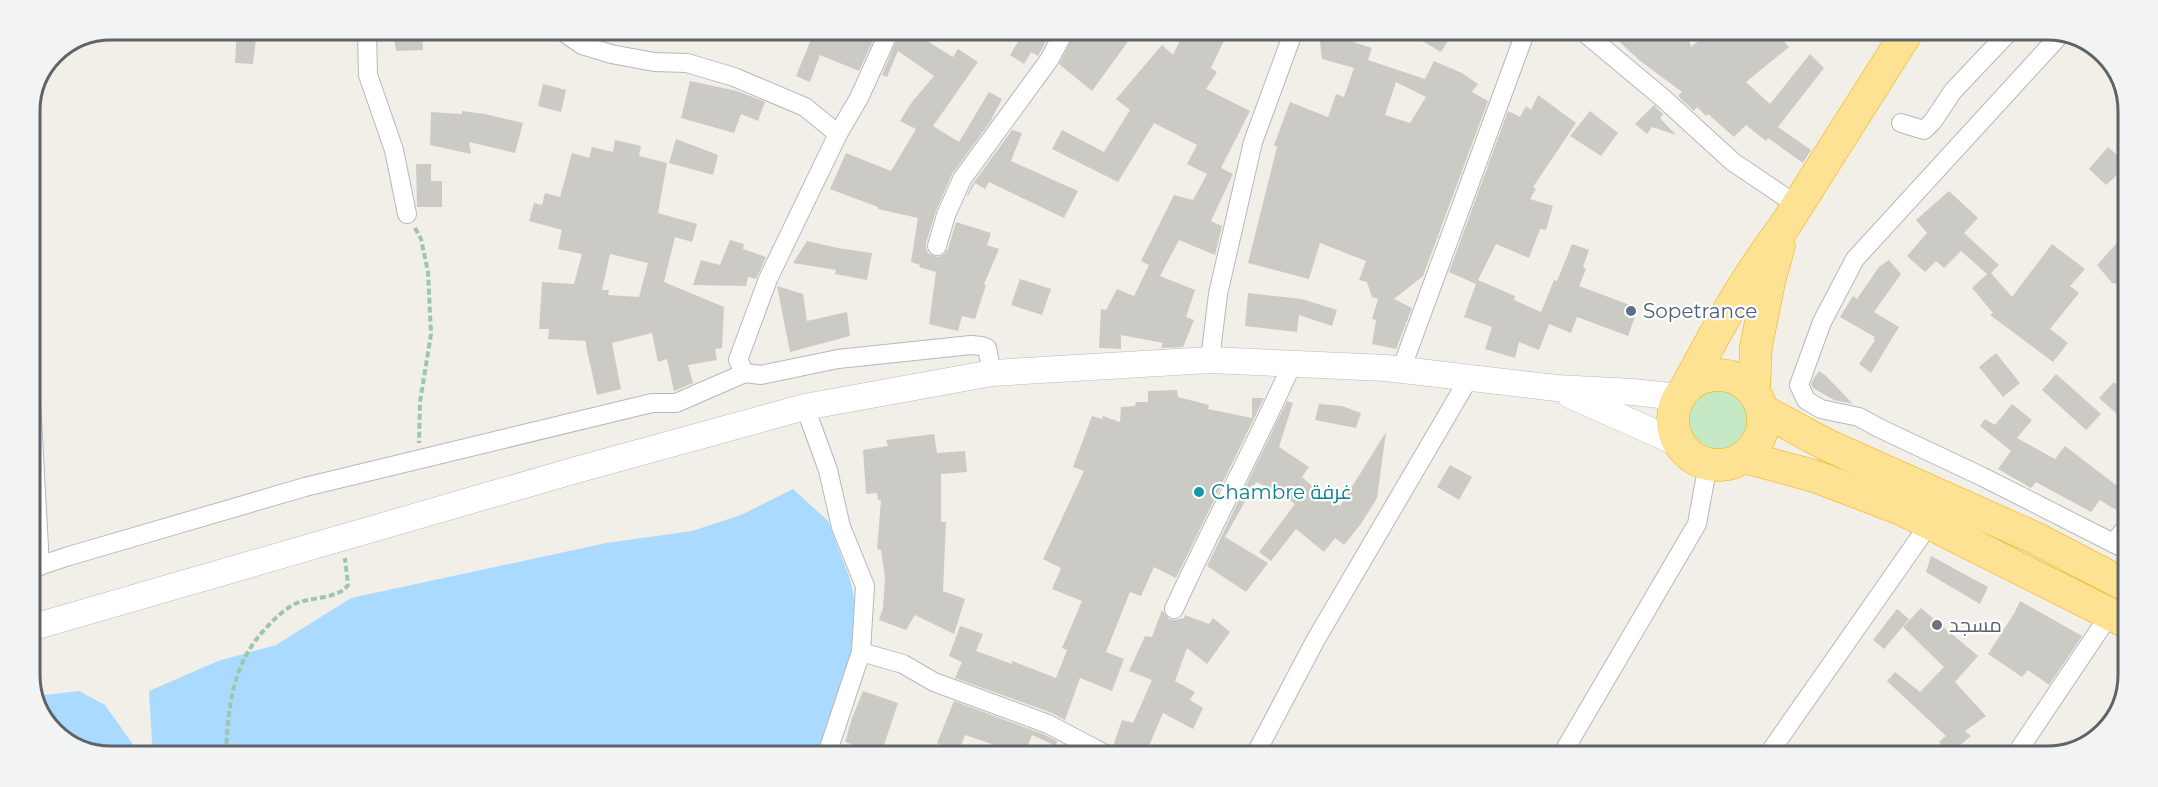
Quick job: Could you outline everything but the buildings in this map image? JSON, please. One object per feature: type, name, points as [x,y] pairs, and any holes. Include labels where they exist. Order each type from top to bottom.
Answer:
[{"type":"highway","points":[[1790,216],[1770,278],[1756,346],[1758,401],[1763,423],[1760,436],[1744,457],[1732,463],[1708,464],[1696,460],[1678,443],[1672,420],[1674,408],[1721,322],[1902,40]]},
{"type":"highway","points":[[1683,392],[1700,378],[1714,374],[1729,376],[1743,382],[1758,401],[1819,441],[2035,538],[2118,581]]},
{"type":"highway","points":[[1744,457],[1814,476],[1901,509],[2117,617]]},
{"type":"main road","points":[[41,625],[805,407],[992,373],[1210,360],[1401,370],[1556,388],[1683,392]]},
{"type":"main road","points":[[1556,388],[1678,443]]},
{"type":"street","points":[[367,40],[368,75],[394,150],[407,214]]},
{"type":"street","points":[[575,40],[582,45],[611,54],[654,62],[687,63],[734,77],[806,107],[838,134]]},
{"type":"street","points":[[745,373],[738,360],[768,279],[838,134],[859,98],[885,40]]},
{"type":"street","points":[[938,246],[946,215],[962,179],[1049,60],[1060,40]]},
{"type":"street","points":[[1210,360],[1218,294],[1254,142],[1290,40]]},
{"type":"street","points":[[1401,370],[1522,40]]},
{"type":"street","points":[[1594,40],[1664,99],[1790,216]]},
{"type":"street","points":[[1901,123],[1924,130],[1933,121],[1953,91],[2001,40]]},
{"type":"street","points":[[2055,41],[1855,259],[1822,322],[1799,385],[1806,400],[1821,409],[1859,417],[2118,545]]},
{"type":"street","points":[[41,566],[305,487],[652,403],[676,403],[745,373],[761,375],[838,359],[971,345],[987,348],[992,373]]},
{"type":"street","points":[[1174,609],[1292,364]]},
{"type":"street","points":[[1260,746],[1315,641],[1469,378]]},
{"type":"street","points":[[805,407],[828,470],[841,527],[865,586],[861,652],[830,746]]},
{"type":"street","points":[[1567,746],[1697,524],[1708,464]]},
{"type":"street","points":[[1774,746],[1930,523]]},
{"type":"street","points":[[2022,746],[2117,617]]},
{"type":"street","points":[[861,652],[903,664],[934,682],[1048,724],[1090,746]]},
{"type":"path","points":[[407,214],[421,239],[428,272],[431,324],[420,402],[419,458]]},
{"type":"path","points":[[227,746],[232,694],[238,668],[260,634],[280,614],[297,603],[315,600],[344,589],[348,585],[343,538]]},
{"type":"green space","points":[[1719,386],[1739,392],[1749,402],[1755,422],[1749,442],[1739,452],[1719,458],[1699,452],[1689,442],[1683,422],[1689,402],[1699,392]]},
{"type":"water","points":[[793,489],[828,521],[850,579],[860,626],[822,746],[151,746],[149,691],[218,661],[276,645],[351,598],[606,543],[692,531],[741,515]]},
{"type":"water","points":[[79,691],[105,705],[134,746],[97,745],[72,735],[55,719],[44,695]]},
{"type":"place","name":"Sopetrance","points":[[1631,311]]},
{"type":"place","name":"Chambre غرفة","points":[[1199,492]]},
{"type":"place","name":"مسجد","points":[[1937,625]]}]
